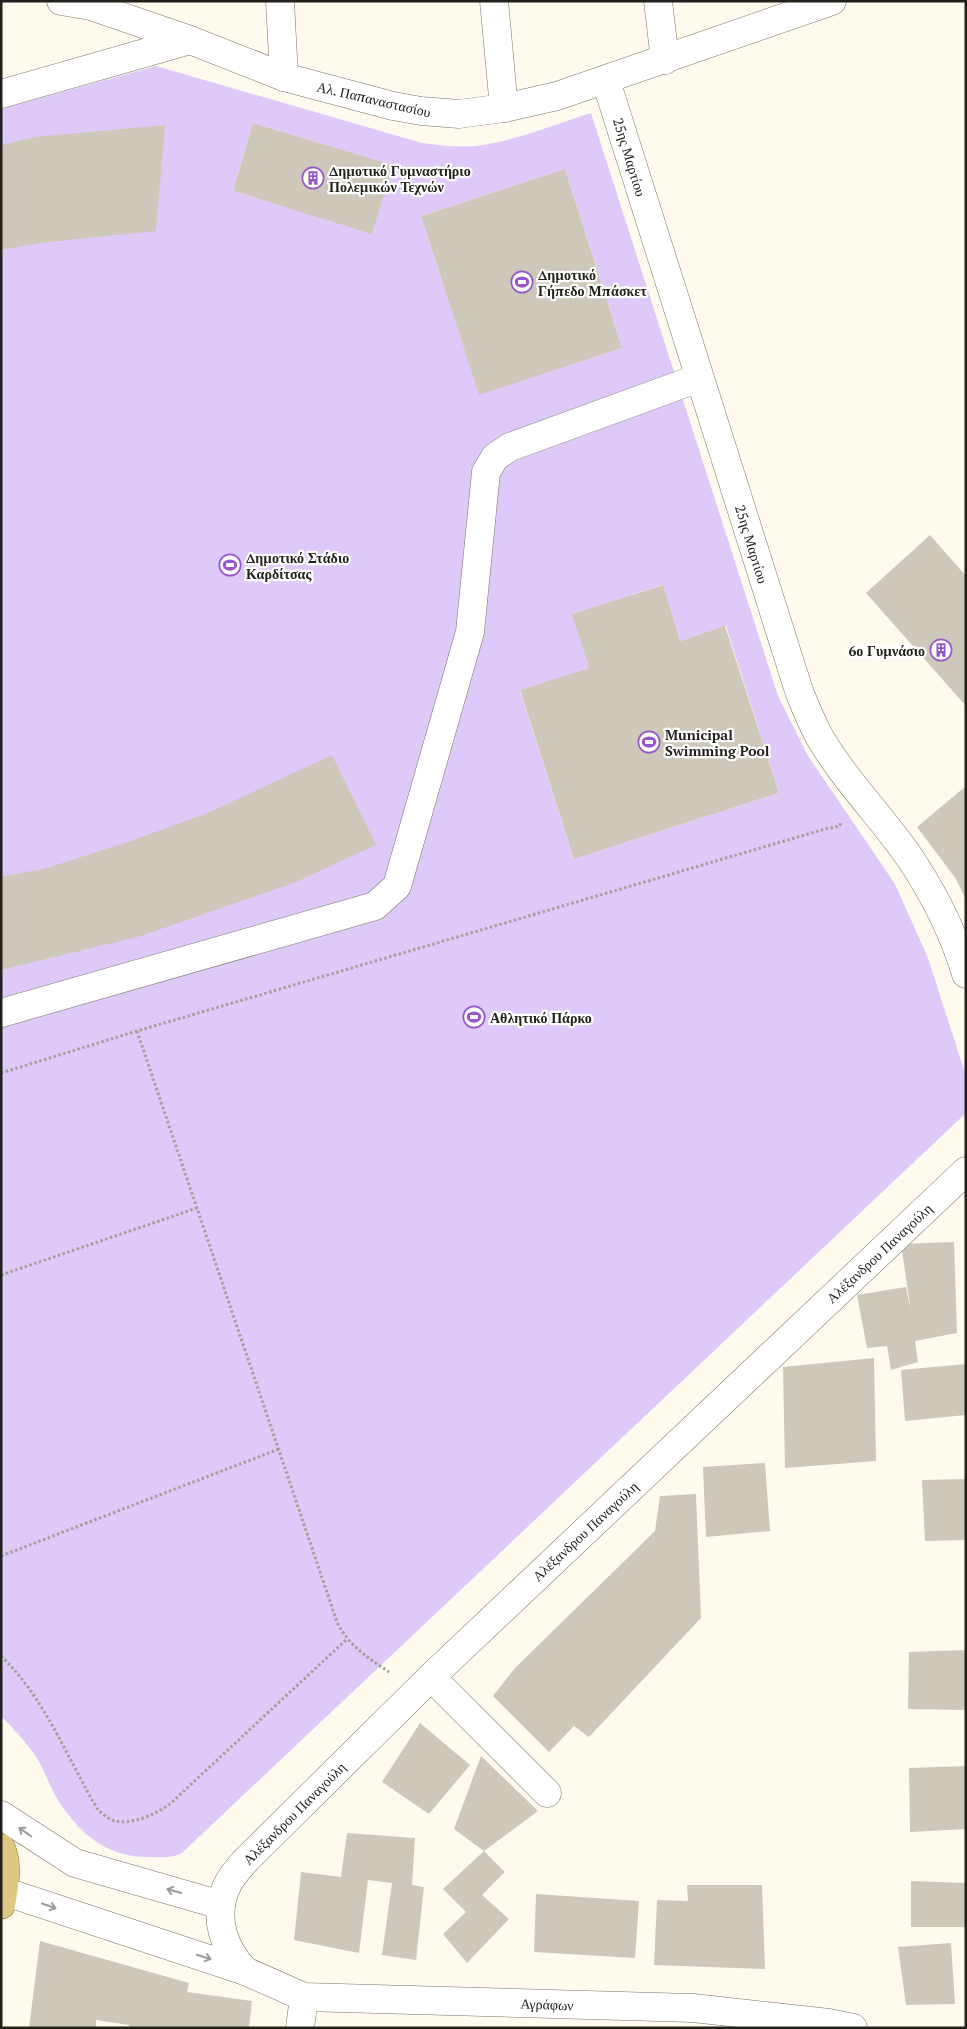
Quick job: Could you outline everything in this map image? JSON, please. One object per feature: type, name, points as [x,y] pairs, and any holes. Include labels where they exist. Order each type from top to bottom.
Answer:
[{"type":"main road","points":[[1,1848],[5,1856],[6,1874],[2,1898]]},
{"type":"street","name":"Αλ. Παπαναστασίου","points":[[61,1],[90,6],[190,40],[284,77],[360,98],[421,112],[460,114],[504,108],[557,96],[832,1]]},
{"type":"street","points":[[280,1],[284,77]]},
{"type":"street","points":[[494,1],[504,108]]},
{"type":"street","points":[[658,1],[665,60]]},
{"type":"street","points":[[1,94],[190,40]]},
{"type":"street","name":"25ης Μαρτίου","points":[[606,80],[793,675],[809,716],[820,737],[848,778],[912,862],[935,900],[966,974]]},
{"type":"street","points":[[1,1013],[375,906],[397,886],[470,632],[486,472],[495,457],[510,447],[699,378]]},
{"type":"street","name":"Αλέξανδρου Παναγούλη","points":[[221,1905],[226,1888],[247,1859],[431,1677],[966,1171]]},
{"type":"street","points":[[431,1677],[547,1793]]},
{"type":"street","points":[[1,1815],[75,1863],[221,1905],[221,1924],[228,1951],[245,1971]]},
{"type":"street","name":"Αγράφων","points":[[2,1898],[245,1971],[304,1997],[692,2018],[828,2023],[853,2028]]},
{"type":"street","points":[[300,2028],[304,1997]]},
{"type":"path","points":[[1,1073],[137,1031],[840,826]]},
{"type":"path","points":[[137,1031],[337,1622],[347,1639],[361,1653],[389,1672]]},
{"type":"path","points":[[1,1275],[198,1208]]},
{"type":"path","points":[[1,1556],[279,1449]]},
{"type":"path","points":[[1,1656],[18,1672],[37,1699],[98,1810],[108,1818],[126,1822],[155,1813],[171,1803],[347,1639]]},
{"type":"shaded area","name":"Αθλητικό Πάρκο","points":[[156,66],[422,143],[437,145],[483,145],[524,135],[591,113],[778,696],[808,756],[895,884],[928,958],[966,1076],[966,1113],[183,1852],[167,1857],[133,1856],[119,1853],[94,1840],[83,1831],[63,1808],[34,1754],[1,1716],[1,109]],"holes":[[[253,123],[392,165],[372,233],[233,191]],[[565,169],[622,348],[479,394],[421,216]],[[662,585],[680,641],[726,626],[779,793],[574,859],[520,691],[589,668],[573,614]]]},
{"type":"building","name":"Δημοτικό Γυμναστήριο Πολεμικών Τεχνών","points":[[253,123],[393,165],[372,234],[233,191]]},
{"type":"building","points":[[165,125],[156,231],[39,243],[1,250],[1,145],[35,137]]},
{"type":"building","name":"Δημοτικό Γήπεδο Μπάσκετ","points":[[565,169],[622,348],[479,395],[421,216]]},
{"type":"building","name":"6ο Γυμνάσιο","points":[[930,535],[966,576],[966,706],[866,593]]},
{"type":"building","name":"Municipal Swimming Pool","points":[[663,585],[680,641],[725,626],[779,793],[574,859],[520,690],[589,668],[572,614]]},
{"type":"building","points":[[332,755],[376,845],[296,882],[141,936],[1,970],[1,877],[47,868],[134,840],[210,812]]},
{"type":"building","points":[[966,786],[966,900],[956,879],[917,827]]},
{"type":"building","points":[[954,1242],[957,1333],[915,1341],[918,1362],[891,1370],[887,1346],[867,1348],[857,1295],[906,1287],[911,1312],[901,1244]]},
{"type":"building","points":[[874,1358],[876,1461],[785,1468],[783,1367]]},
{"type":"building","points":[[966,1364],[966,1415],[905,1421],[901,1370]]},
{"type":"building","points":[[765,1463],[770,1531],[706,1537],[703,1467]]},
{"type":"building","points":[[966,1479],[966,1540],[925,1541],[922,1480]]},
{"type":"building","points":[[696,1494],[701,1618],[589,1737],[574,1726],[549,1752],[493,1696],[515,1668],[655,1531],[660,1496]]},
{"type":"building","points":[[966,1650],[966,1710],[908,1709],[909,1652]]},
{"type":"building","points":[[420,1723],[470,1765],[429,1814],[382,1782]]},
{"type":"building","points":[[481,1756],[538,1811],[484,1851],[454,1829]]},
{"type":"building","points":[[966,1766],[966,1829],[910,1832],[909,1768]]},
{"type":"building","points":[[347,1833],[415,1838],[412,1885],[424,1887],[416,1960],[382,1955],[392,1883],[368,1880],[359,1953],[294,1940],[301,1872],[341,1877]]},
{"type":"building","points":[[484,1851],[505,1872],[482,1895],[509,1919],[467,1963],[443,1934],[466,1912],[443,1889]]},
{"type":"building","points":[[911,1881],[966,1883],[966,1927],[911,1927]]},
{"type":"building","points":[[687,1885],[762,1885],[765,1969],[654,1965],[657,1900],[688,1901]]},
{"type":"building","points":[[536,1894],[639,1901],[635,1958],[534,1952]]},
{"type":"building","points":[[40,1941],[189,1983],[187,1992],[252,2001],[249,2028],[128,2028],[129,2025],[96,2020],[96,2028],[29,2028]]},
{"type":"building","points":[[951,1943],[955,2004],[906,2005],[898,1947]]},
{"type":"place","name":"Δημοτικό Γυμναστήριο Πολεμικών Τεχνών","points":[[313,178]]},
{"type":"place","name":"Δημοτικό Γήπεδο Μπάσκετ","points":[[522,282]]},
{"type":"place","name":"Δημοτικό Στάδιο Καρδίτσας","points":[[230,565]]},
{"type":"place","name":"6ο Γυμνάσιο","points":[[941,650]]},
{"type":"place","name":"Municipal Swimming Pool","points":[[649,742]]},
{"type":"place","name":"Αθλητικό Πάρκο","points":[[474,1017]]}]
